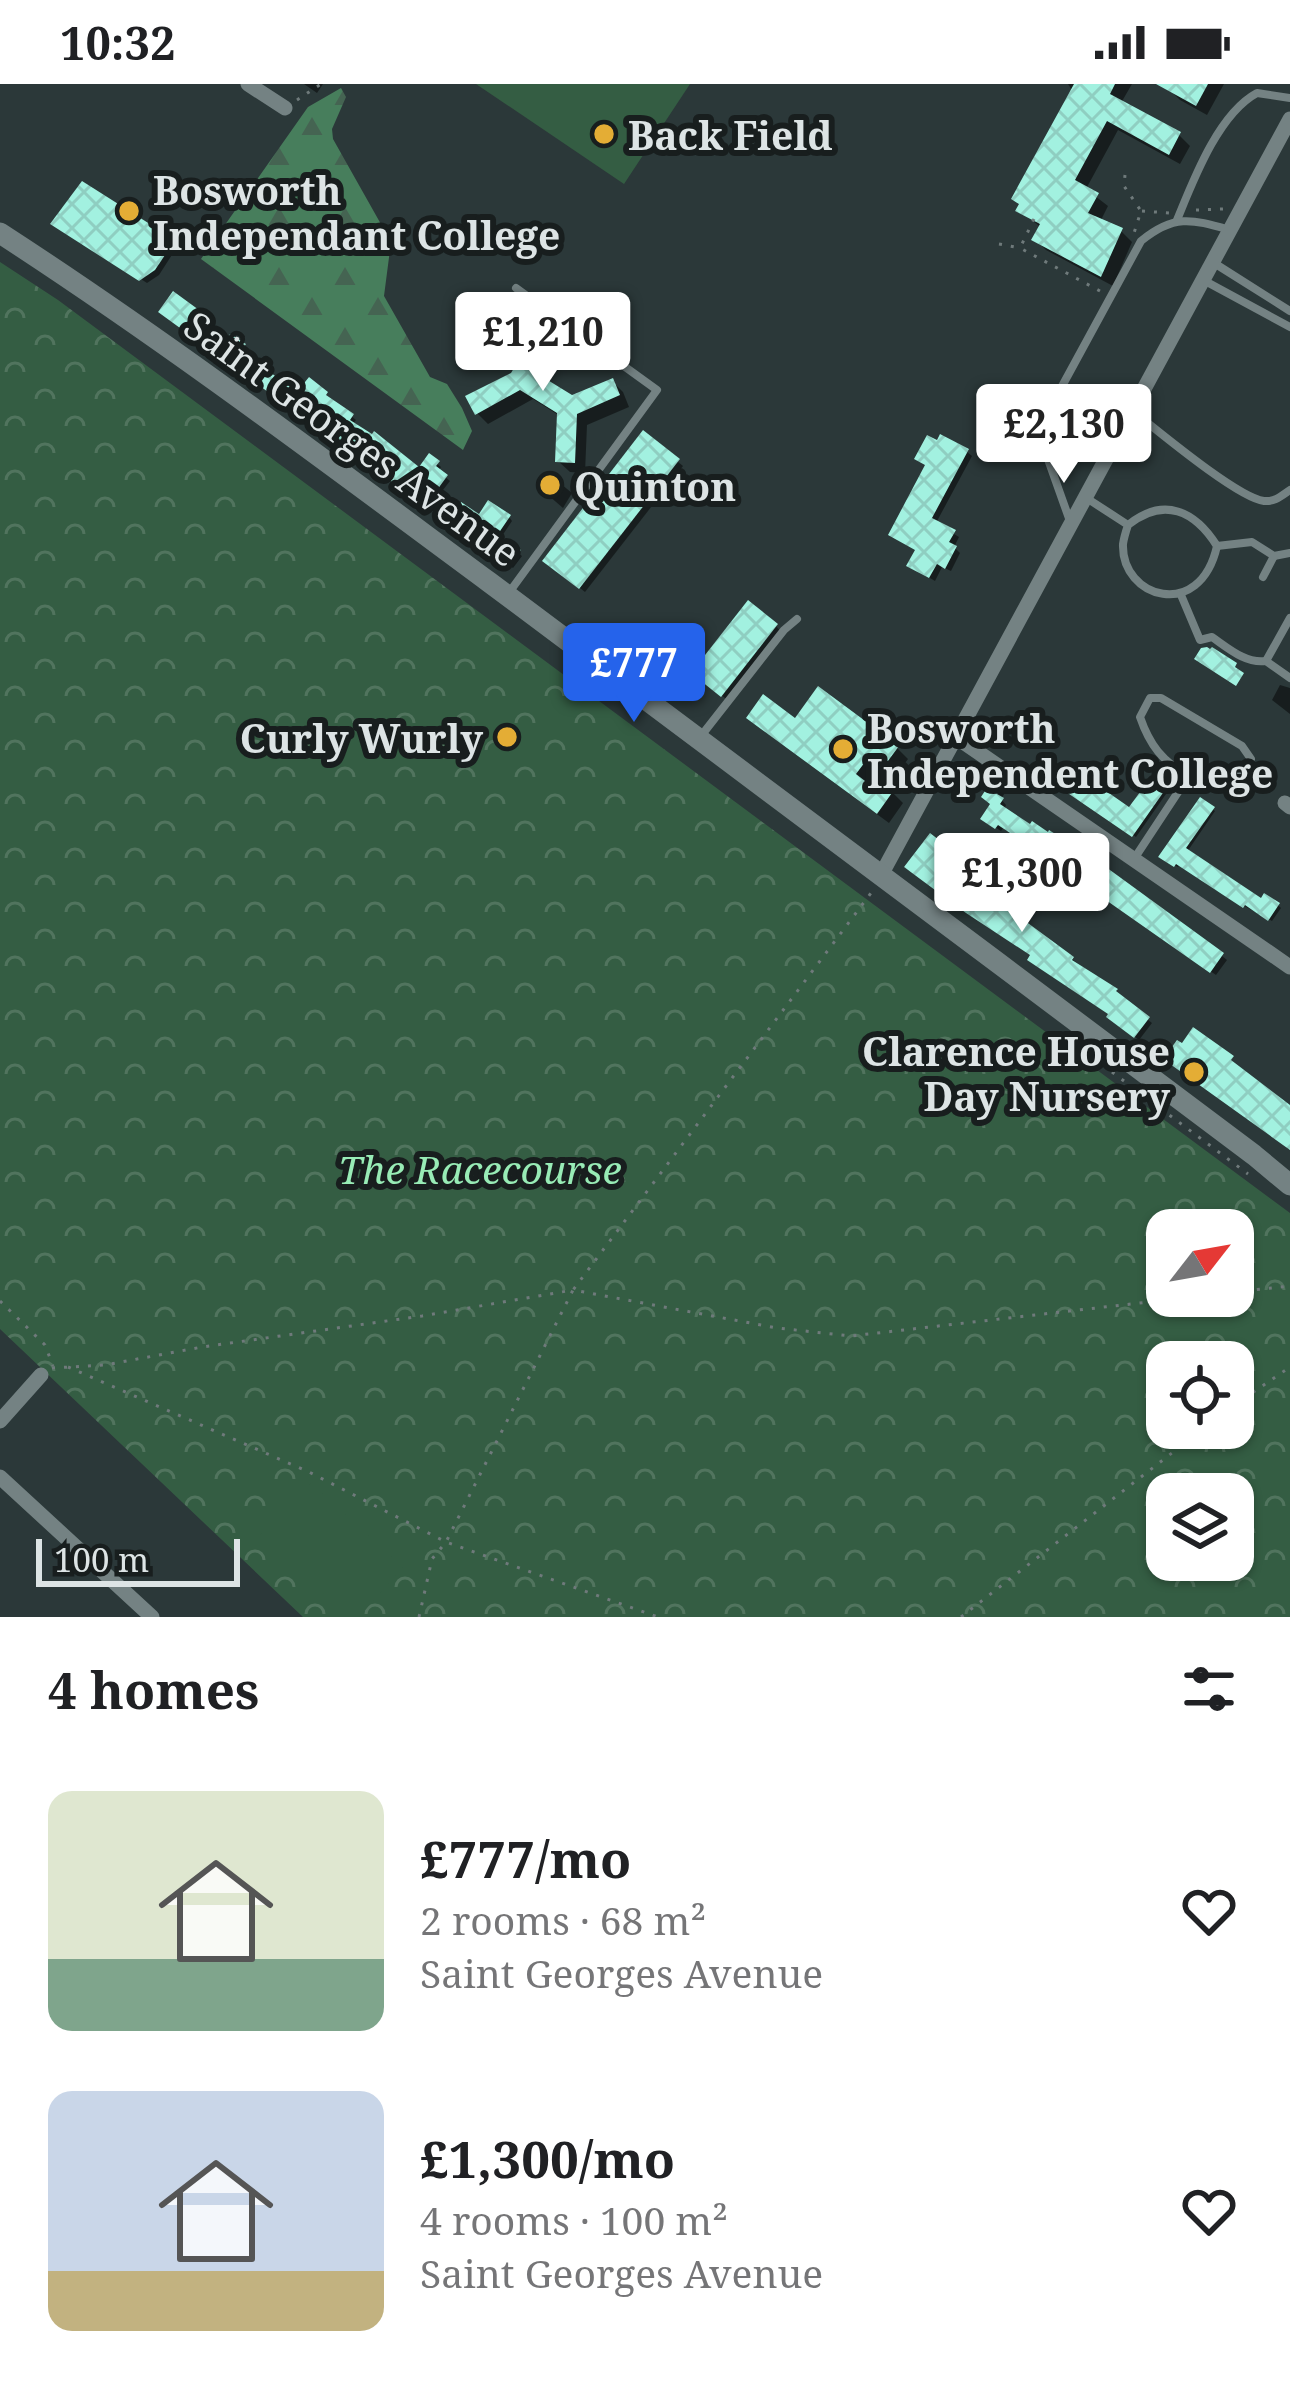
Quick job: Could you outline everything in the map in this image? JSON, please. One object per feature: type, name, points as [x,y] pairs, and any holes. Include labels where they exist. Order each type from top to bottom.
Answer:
[{"type":"street","points":[[248,84],[285,108]]},
{"type":"street","points":[[876,884],[1290,119]]},
{"type":"street","name":"Saint Georges Avenue","points":[[0,233],[109,304],[507,595],[700,738],[876,884],[1289,1183]]},
{"type":"street","points":[[956,736],[1290,967]]},
{"type":"street","points":[[0,1421],[41,1376]]},
{"type":"street","points":[[0,1477],[152,1617]]},
{"type":"lane","points":[[1177,220],[1211,145],[1241,104],[1257,93],[1290,98]]},
{"type":"lane","points":[[1072,526],[1045,451],[1042,423],[1141,241],[1177,220],[1231,230]]},
{"type":"lane","points":[[1213,262],[1290,310]]},
{"type":"lane","points":[[1203,280],[1290,327]]},
{"type":"lane","points":[[507,595],[657,390],[516,288]]},
{"type":"lane","points":[[1134,412],[1186,455],[1259,501],[1276,500],[1290,490]]},
{"type":"lane","points":[[1086,498],[1128,525]]},
{"type":"lane","points":[[1162,509],[1187,513],[1217,546],[1213,564],[1206,576],[1181,595],[1148,588],[1131,572],[1123,548],[1128,525],[1162,509]]},
{"type":"lane","points":[[1217,546],[1252,542],[1274,556],[1290,553]]},
{"type":"lane","points":[[1264,577],[1274,556]]},
{"type":"lane","points":[[1181,595],[1200,640],[1212,637],[1260,663],[1266,661],[1290,618]]},
{"type":"lane","points":[[700,738],[797,619]]},
{"type":"lane","points":[[1266,661],[1290,678]]},
{"type":"lane","points":[[1150,698],[1161,698],[1242,746],[1251,759],[1232,776],[1188,777],[1164,762],[1149,743],[1140,717],[1150,698]]},
{"type":"lane","points":[[1133,860],[1188,777]]},
{"type":"path","points":[[285,108],[321,84]]},
{"type":"path","points":[[1125,175],[1124,186],[1141,211],[1136,229]]},
{"type":"path","points":[[1020,248],[1034,219]]},
{"type":"path","points":[[999,244],[1020,248],[1101,292]]},
{"type":"path","points":[[419,1617],[432,1559],[446,1542],[573,1290],[876,884]]},
{"type":"path","points":[[1100,1063],[1252,1177]]},
{"type":"path","points":[[1254,1290],[1290,1286]]},
{"type":"path","points":[[0,1301],[44,1345],[53,1367],[105,1365],[573,1290],[777,1328],[851,1336],[1146,1302]]},
{"type":"path","points":[[67,1366],[309,1472],[446,1542],[658,1617]]},
{"type":"path","points":[[1254,1391],[1290,1366]]},
{"type":"path","points":[[962,1617],[1177,1449]]},
{"type":"green space","name":"Back Field","points":[[476,84],[690,84],[624,184]]},
{"type":"green space","points":[[341,88],[346,97],[332,129],[333,139],[391,242],[384,296],[430,377],[447,384],[462,408],[472,431],[463,450],[201,259],[308,107]]},
{"type":"green space","name":"The Racecourse","points":[[0,262],[58,300],[1290,1213],[1290,1617],[303,1617],[0,1329]]},
{"type":"green space","points":[[311,1483],[403,1567],[359,1617],[349,1617],[260,1535]]},
{"type":"building","points":[[1074,84],[1115,84],[1110,94],[1181,132],[1169,155],[1107,121],[1075,180],[1099,193],[1088,213],[1123,228],[1101,277],[1031,240],[1040,224],[1015,211],[1019,204],[1011,199]]},
{"type":"building","points":[[1156,84],[1208,84],[1196,106]]},
{"type":"building","points":[[82,181],[175,240],[155,270],[139,281],[50,224]]},
{"type":"building","points":[[173,291],[199,310],[196,315],[228,338],[230,334],[246,344],[241,351],[297,392],[309,377],[354,414],[350,420],[374,431],[419,467],[429,453],[440,461],[436,466],[448,475],[437,490],[459,506],[461,502],[479,514],[488,500],[511,515],[498,534],[521,550],[509,567],[158,312]]},
{"type":"building","points":[[512,325],[533,325],[533,371],[572,395],[613,378],[620,395],[577,414],[575,463],[555,462],[557,413],[520,390],[475,415],[465,396],[511,373]]},
{"type":"building","points":[[643,430],[680,459],[579,589],[542,561]]},
{"type":"building","points":[[940,434],[969,449],[932,518],[956,530],[949,542],[957,546],[945,569],[937,564],[929,578],[906,566],[915,550],[888,535],[925,465],[914,459],[927,435],[937,440]]},
{"type":"building","points":[[748,600],[778,624],[721,697],[691,673]]},
{"type":"building","points":[[1207,647],[1237,663],[1235,667],[1244,673],[1236,686],[1194,659]]},
{"type":"building","name":"Bosworth Independent College","points":[[818,686],[899,746],[885,765],[871,754],[856,774],[874,788],[880,779],[894,790],[877,814],[746,718],[763,694],[795,718]]},
{"type":"building","points":[[1066,763],[1129,807],[1157,769],[1172,780],[1132,837],[1053,783]]},
{"type":"building","points":[[994,777],[1003,784],[997,794],[1004,798],[1000,804],[1099,862],[1224,953],[1210,973],[1083,884],[1086,879],[1037,844],[1034,849],[980,819],[990,804],[981,797]]},
{"type":"building","points":[[1200,797],[1215,807],[1186,848],[1261,898],[1264,893],[1280,903],[1268,921],[1158,857]]},
{"type":"building","points":[[930,833],[948,847],[940,858],[1150,1017],[1134,1038],[1108,1014],[1027,960],[1030,955],[904,867]]},
{"type":"building","points":[[1193,1027],[1290,1105],[1290,1150],[1163,1059]]},
{"type":"place","name":"Back Field","points":[[604,134]]},
{"type":"place","name":"Bosworth Independant College","points":[[129,211]]},
{"type":"place","name":"Quinton","points":[[550,485]]},
{"type":"place","name":"Curly Wurly","points":[[507,737]]},
{"type":"place","name":"Bosworth Independent College","points":[[843,749]]},
{"type":"place","name":"Clarence House Day Nursery","points":[[1194,1072]]}]
